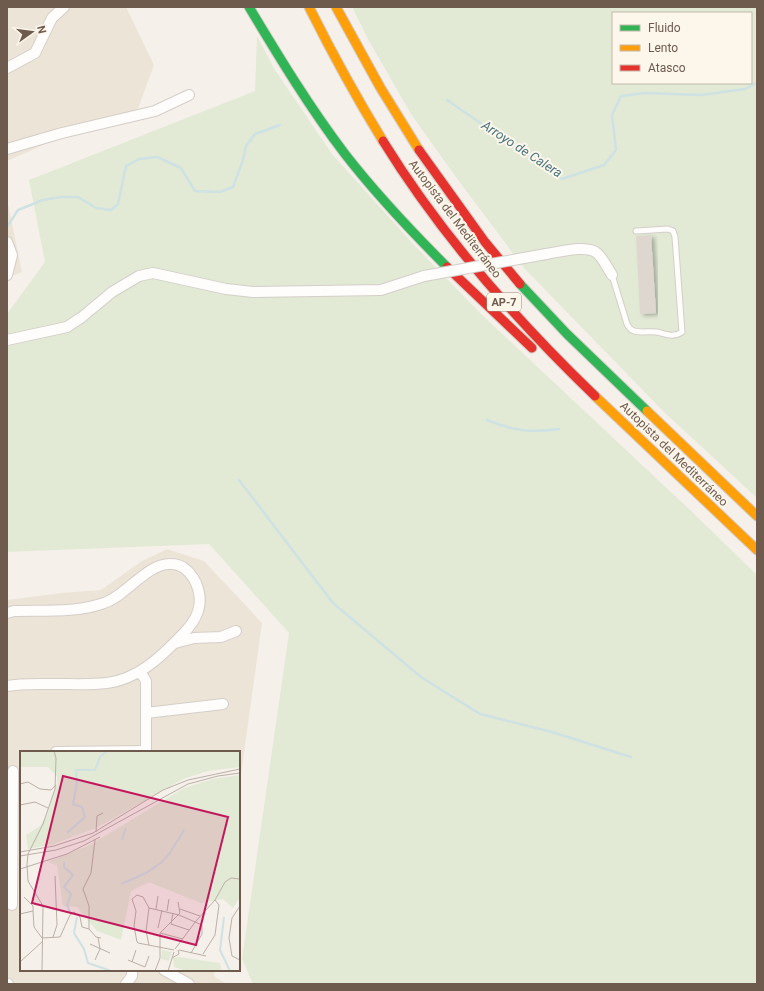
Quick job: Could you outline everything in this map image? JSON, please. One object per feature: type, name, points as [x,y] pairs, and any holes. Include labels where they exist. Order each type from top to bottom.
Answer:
[{"type":"highway","points":[[249,7],[302,93],[360,173],[425,245],[536,352]]},
{"type":"highway","name":"Autopista del Mediterráneo","points":[[309,7],[337,64],[382,141],[429,209],[466,257],[509,308],[547,349],[757,550]]},
{"type":"highway","name":"Autopista del Mediterráneo","points":[[336,7],[357,48],[398,120],[440,183],[492,252],[507,270],[633,398],[757,516]]},
{"type":"highway","points":[[558,373],[642,450],[671,468]]},
{"type":"street","points":[[7,68],[35,53],[52,18],[64,7]]},
{"type":"street","points":[[7,149],[62,133],[155,111],[189,95]]},
{"type":"street","points":[[7,242],[12,255],[7,275]]},
{"type":"street","points":[[7,340],[67,327],[82,317],[112,292],[139,276],[153,273],[226,289],[253,292],[381,290],[424,276],[579,249],[590,250],[600,255],[612,276]]},
{"type":"street","points":[[7,613],[14,611],[87,608],[106,603],[153,569],[159,566],[172,564],[178,565],[188,571],[196,583],[200,600],[197,615],[190,627],[174,644],[139,672],[121,680],[96,684],[26,684],[7,686]]},
{"type":"street","points":[[190,627],[191,633],[194,636],[203,637],[222,637],[236,631]]},
{"type":"street","points":[[174,644],[188,639],[203,637]]},
{"type":"street","points":[[139,672],[146,681],[146,751]]},
{"type":"street","points":[[146,713],[223,704]]},
{"type":"street","points":[[13,906],[14,771]]},
{"type":"street","points":[[126,984],[132,976],[132,971]]},
{"type":"street","points":[[166,971],[189,984]]},
{"type":"lane","points":[[612,276],[629,328],[636,331],[657,332],[666,335],[678,335],[682,332],[676,237],[673,231],[668,229],[636,231]]},
{"type":"shaded area","points":[[7,7],[126,7],[154,65],[136,114],[91,124],[7,161]]},
{"type":"shaded area","points":[[7,199],[22,272],[7,278]]},
{"type":"shaded area","points":[[167,549],[204,561],[262,623],[240,782],[240,751],[20,751],[20,971],[214,971],[214,976],[226,984],[7,984],[7,600],[61,593],[101,590],[142,561]]},
{"type":"green space","points":[[352,7],[757,7],[757,498],[664,412],[524,268],[411,114],[369,41]]},
{"type":"green space","points":[[257,36],[275,70],[332,154],[415,246],[481,314],[689,509],[757,575],[757,984],[253,984],[242,959],[289,633],[209,544],[7,552],[7,314],[45,262],[29,180],[255,91]]},
{"type":"building","points":[[651,235],[656,313],[640,314],[636,236]]},
{"type":"waterway","name":"Arroyo de Calera","points":[[447,100],[562,179],[604,165],[616,150],[612,115],[621,96],[646,93],[701,95],[745,89],[757,83]]},
{"type":"waterway","name":"Arroyo de Calera","points":[[7,227],[18,210],[43,200],[61,197],[78,197],[96,208],[111,210],[118,204],[126,166],[139,159],[157,157],[181,168],[195,191],[220,192],[233,187],[243,160],[246,146],[255,134],[280,125]]},
{"type":"waterway","points":[[487,420],[514,429],[531,431],[559,429]]},
{"type":"waterway","points":[[239,480],[333,603],[421,677],[480,714],[552,732],[631,757]]},
{"type":"traffic: fast","points":[[249,7],[283,63],[332,137],[394,212],[447,267]]},
{"type":"traffic: fast","points":[[520,284],[567,334],[647,411]]},
{"type":"traffic: slow","points":[[309,7],[344,75],[383,141]]},
{"type":"traffic: slow","points":[[336,7],[380,87],[419,150]]},
{"type":"traffic: slow","points":[[595,396],[757,550]]},
{"type":"traffic: slow","points":[[647,411],[757,516]]},
{"type":"traffic: jam","points":[[383,141],[405,176],[454,243],[536,337],[595,396]]},
{"type":"traffic: jam","points":[[419,150],[485,242],[520,284]]},
{"type":"traffic: jam","points":[[447,267],[532,348]]}]
